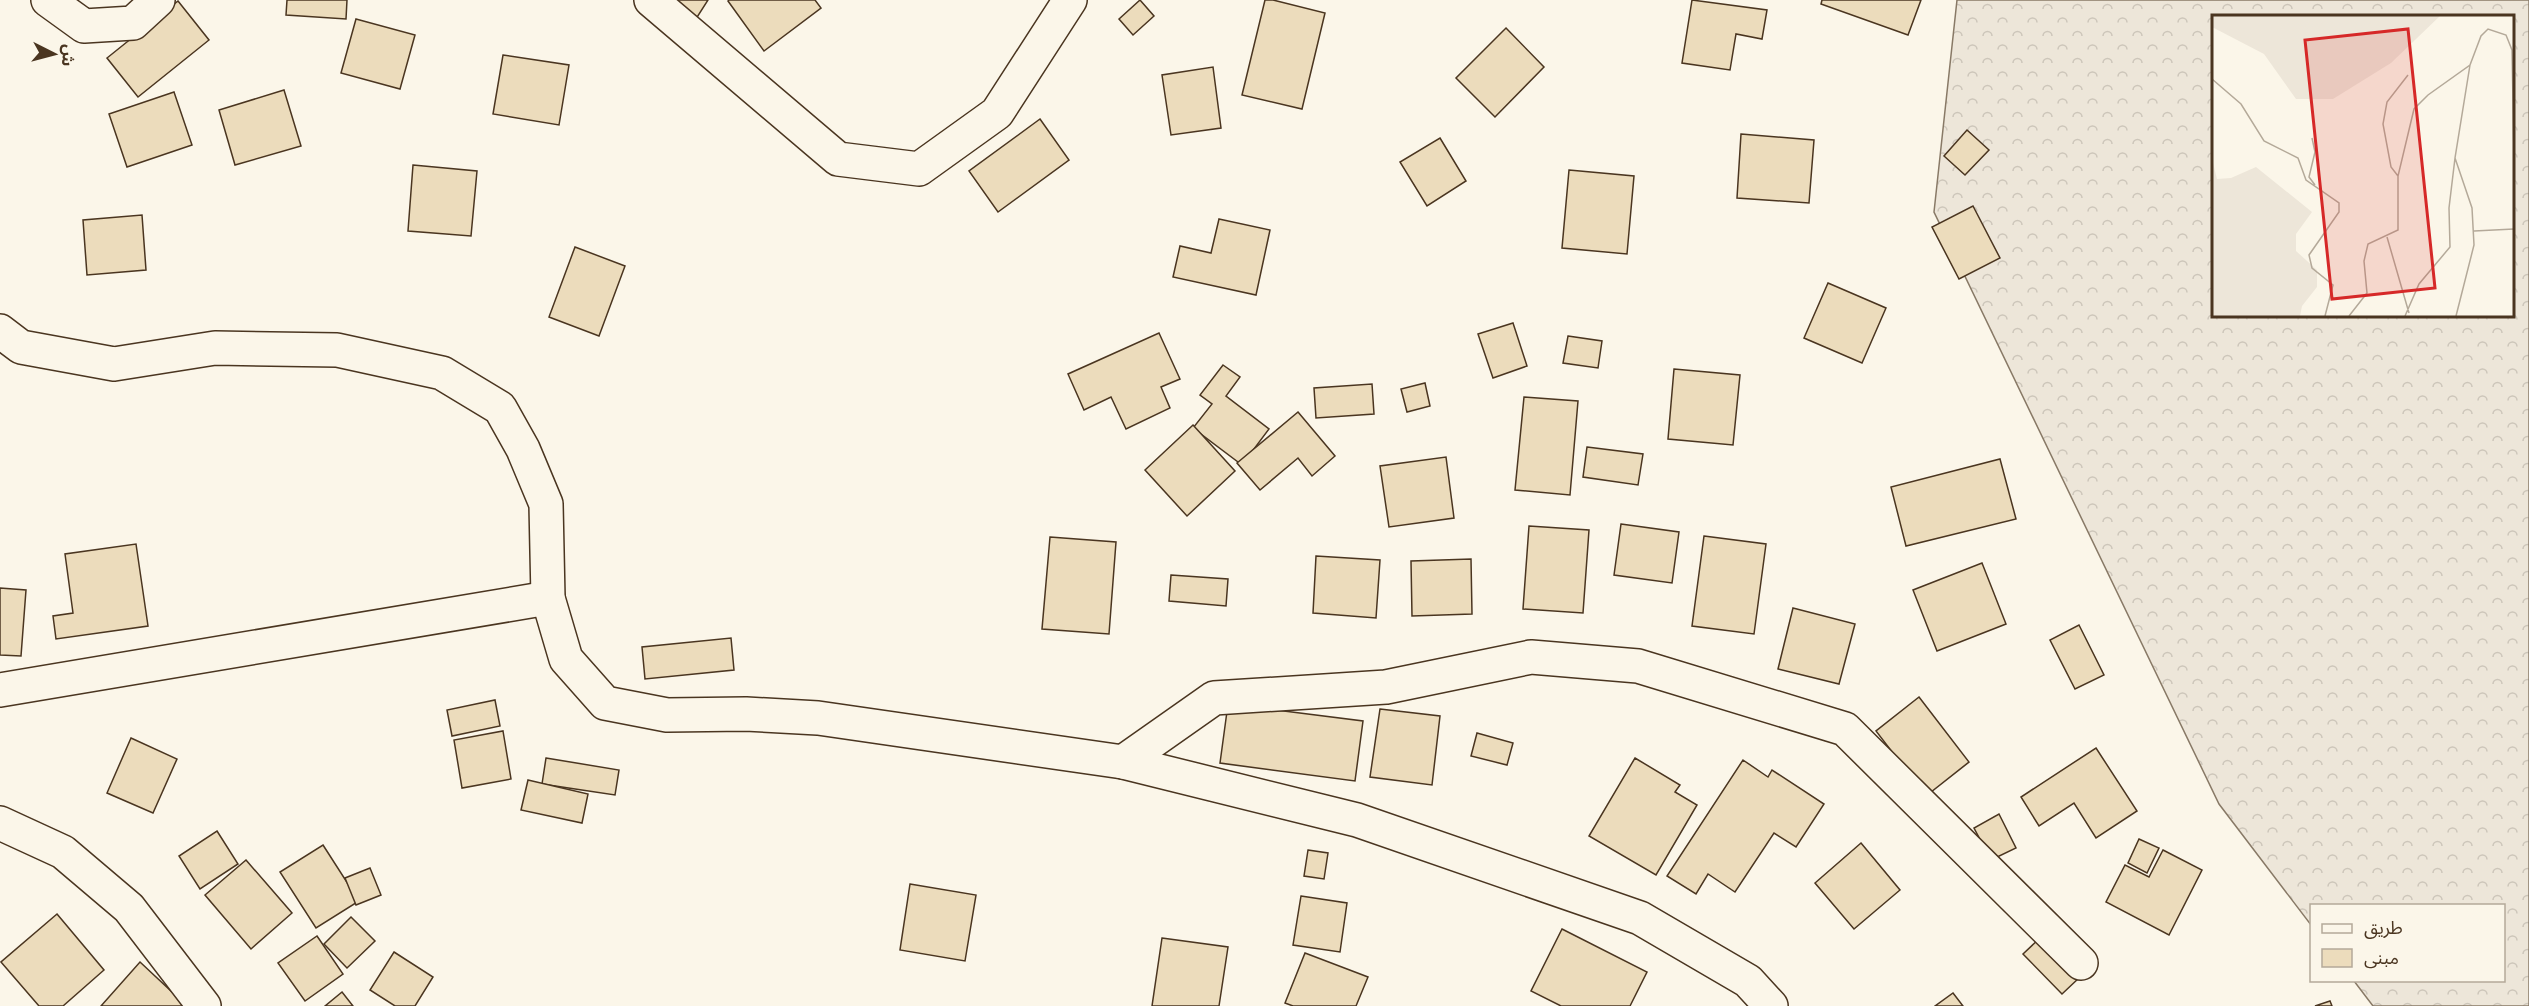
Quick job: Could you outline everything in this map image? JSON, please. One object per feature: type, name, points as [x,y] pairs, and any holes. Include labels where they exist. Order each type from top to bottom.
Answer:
[{"type":"street","points":[[48,0],[84,26],[134,23],[158,0]]},
{"type":"street","points":[[651,0],[838,159],[920,169],[997,113],[1070,0]]},
{"type":"street","points":[[0,331],[21,347],[114,364],[215,348],[337,350],[442,373],[500,408],[523,449],[546,504],[548,598],[567,659],[605,703],[667,715],[746,714],[818,718],[1123,762],[1357,820],[1640,918],[1748,981],[1771,1006]]},
{"type":"street","points":[[0,690],[548,598]]},
{"type":"street","points":[[1123,762],[1214,698],[1386,687],[1531,657],[1638,666],[1845,729],[2081,963]]},
{"type":"street","points":[[0,823],[63,852],[129,908],[204,1006]]},
{"type":"green space","points":[[1957,0],[2529,0],[2529,1006],[2373,1006],[2355,982],[2505,982],[2505,904],[2310,904],[2310,924],[2219,804],[1934,212]]},
{"type":"building","points":[[287,0],[347,0],[346,19],[286,15]]},
{"type":"building","points":[[658,0],[708,0],[694,22]]},
{"type":"building","points":[[729,0],[815,0],[821,8],[764,51]]},
{"type":"building","points":[[1140,0],[1154,16],[1133,35],[1119,19]]},
{"type":"building","points":[[1265,0],[1325,13],[1302,109],[1242,95]]},
{"type":"building","points":[[1692,0],[1767,10],[1762,39],[1736,34],[1730,70],[1682,63]]},
{"type":"building","points":[[1822,0],[1921,0],[1908,35],[1821,4]]},
{"type":"building","points":[[178,1],[209,40],[138,97],[107,58]]},
{"type":"building","points":[[356,19],[415,35],[400,89],[341,73]]},
{"type":"building","points":[[1506,28],[1544,67],[1495,117],[1456,78]]},
{"type":"building","points":[[503,55],[569,65],[559,125],[493,114]]},
{"type":"building","points":[[1213,67],[1221,128],[1171,135],[1162,75]]},
{"type":"building","points":[[284,90],[301,146],[235,165],[219,110]]},
{"type":"building","points":[[174,92],[192,145],[127,167],[109,114]]},
{"type":"building","points":[[1040,119],[1069,160],[998,212],[969,171]]},
{"type":"building","points":[[1967,130],[1989,150],[1965,175],[1944,156]]},
{"type":"building","points":[[1741,134],[1814,140],[1809,203],[1737,198]]},
{"type":"building","points":[[1440,138],[1466,181],[1427,206],[1400,162]]},
{"type":"building","points":[[413,165],[477,171],[471,236],[408,231]]},
{"type":"building","points":[[1569,170],[1634,176],[1627,254],[1562,248]]},
{"type":"building","points":[[1973,206],[2000,258],[1959,279],[1932,227]]},
{"type":"building","points":[[142,215],[146,270],[87,275],[83,220]]},
{"type":"building","points":[[1219,219],[1270,230],[1256,295],[1173,277],[1180,246],[1211,253]]},
{"type":"building","points":[[575,247],[625,266],[599,336],[549,317]]},
{"type":"building","points":[[1828,283],[1886,308],[1862,363],[1804,338]]},
{"type":"building","points":[[1513,323],[1527,366],[1493,378],[1478,334]]},
{"type":"building","points":[[1159,333],[1180,379],[1161,387],[1170,408],[1126,429],[1111,397],[1084,410],[1068,374]]},
{"type":"building","points":[[1568,336],[1602,341],[1598,368],[1563,363]]},
{"type":"building","points":[[1223,365],[1240,377],[1226,396],[1269,429],[1242,465],[1193,428],[1212,404],[1200,395]]},
{"type":"building","points":[[1674,369],[1740,375],[1733,445],[1668,439]]},
{"type":"building","points":[[1425,383],[1430,406],[1407,412],[1401,389]]},
{"type":"building","points":[[1372,384],[1374,414],[1316,418],[1314,388]]},
{"type":"building","points":[[1524,397],[1578,401],[1570,495],[1515,490]]},
{"type":"building","points":[[1298,412],[1335,456],[1312,476],[1298,458],[1260,490],[1237,463]]},
{"type":"building","points":[[1193,425],[1235,471],[1187,516],[1145,470]]},
{"type":"building","points":[[1587,447],[1643,454],[1638,485],[1583,477]]},
{"type":"building","points":[[1446,457],[1454,518],[1389,527],[1380,466]]},
{"type":"building","points":[[2000,459],[2016,519],[1906,546],[1891,487]]},
{"type":"building","points":[[1621,524],[1679,532],[1672,583],[1614,575]]},
{"type":"building","points":[[1529,526],[1589,530],[1583,613],[1523,609]]},
{"type":"building","points":[[1704,536],[1766,544],[1754,634],[1692,626]]},
{"type":"building","points":[[1050,537],[1116,542],[1109,634],[1042,629]]},
{"type":"building","points":[[136,544],[148,626],[56,639],[53,616],[73,613],[65,554]]},
{"type":"building","points":[[1316,556],[1380,560],[1376,618],[1313,613]]},
{"type":"building","points":[[1471,559],[1472,614],[1412,616],[1411,561]]},
{"type":"building","points":[[1982,563],[2006,624],[1937,651],[1913,590]]},
{"type":"building","points":[[1171,575],[1228,579],[1226,606],[1169,601]]},
{"type":"building","points":[[0,588],[26,590],[21,656],[0,655]]},
{"type":"building","points":[[1793,608],[1855,624],[1839,684],[1778,669]]},
{"type":"building","points":[[2079,625],[2104,675],[2075,689],[2050,640]]},
{"type":"building","points":[[731,638],[734,670],[645,679],[642,647]]},
{"type":"building","points":[[1919,697],[1969,762],[1926,796],[1876,731]]},
{"type":"building","points":[[495,700],[500,726],[452,736],[447,710]]},
{"type":"building","points":[[1228,704],[1363,721],[1355,781],[1220,763]]},
{"type":"building","points":[[1380,709],[1440,716],[1432,785],[1370,777]]},
{"type":"building","points":[[503,731],[511,779],[462,788],[454,740]]},
{"type":"building","points":[[1477,733],[1513,743],[1507,765],[1471,756]]},
{"type":"building","points":[[131,738],[177,759],[153,813],[107,793]]},
{"type":"building","points":[[2096,748],[2137,811],[2096,838],[2074,803],[2039,826],[2021,797]]},
{"type":"building","points":[[546,758],[619,770],[615,795],[542,784]]},
{"type":"building","points":[[1635,758],[1680,785],[1675,792],[1697,805],[1656,875],[1589,836]]},
{"type":"building","points":[[1743,760],[1768,777],[1772,770],[1824,804],[1796,847],[1774,833],[1735,892],[1708,874],[1696,894],[1667,876]]},
{"type":"building","points":[[528,780],[588,794],[582,823],[521,810]]},
{"type":"building","points":[[1999,814],[2016,848],[1991,860],[1974,828]]},
{"type":"building","points":[[217,831],[238,864],[200,889],[179,856]]},
{"type":"building","points":[[2139,839],[2159,848],[2147,873],[2128,863]]},
{"type":"building","points":[[1861,843],[1900,890],[1854,929],[1815,883]]},
{"type":"building","points":[[323,845],[359,901],[316,928],[280,872]]},
{"type":"building","points":[[1308,850],[1328,853],[1324,879],[1304,876]]},
{"type":"building","points":[[2163,850],[2202,870],[2169,935],[2106,902],[2125,865],[2149,877]]},
{"type":"building","points":[[246,860],[292,913],[251,949],[205,895]]},
{"type":"building","points":[[370,868],[381,895],[356,905],[345,878]]},
{"type":"building","points":[[910,884],[976,895],[965,961],[900,950]]},
{"type":"building","points":[[1301,896],[1347,903],[1340,952],[1293,945]]},
{"type":"building","points":[[57,914],[104,970],[63,1006],[39,1006],[1,962]]},
{"type":"building","points":[[351,917],[375,941],[347,968],[324,944]]},
{"type":"building","points":[[1562,929],[1647,972],[1630,1006],[1561,1006],[1531,991]]},
{"type":"building","points":[[317,936],[343,974],[305,1001],[278,963]]},
{"type":"building","points":[[2041,937],[2080,977],[2062,994],[2023,954]]},
{"type":"building","points":[[1162,938],[1228,947],[1219,1006],[1152,1006]]},
{"type":"building","points":[[394,952],[433,977],[415,1006],[395,1006],[370,990]]},
{"type":"building","points":[[1305,953],[1368,977],[1356,1006],[1293,1006],[1285,1003]]},
{"type":"building","points":[[140,962],[187,1006],[101,1006]]},
{"type":"building","points":[[342,992],[353,1006],[325,1006]]},
{"type":"building","points":[[1953,993],[1963,1006],[1935,1006]]},
{"type":"building","points":[[2330,1001],[2332,1006],[2315,1006]]}]
